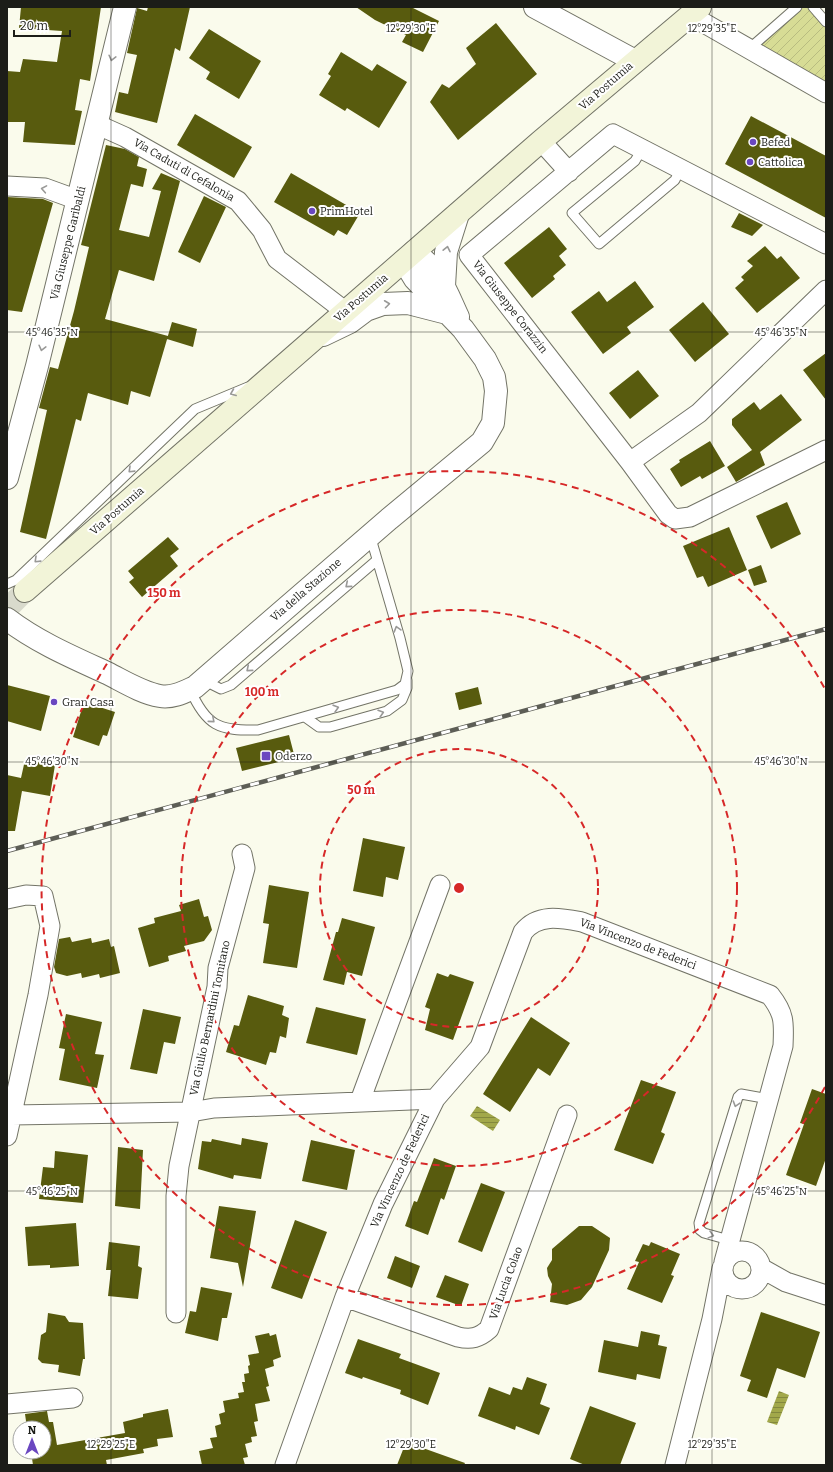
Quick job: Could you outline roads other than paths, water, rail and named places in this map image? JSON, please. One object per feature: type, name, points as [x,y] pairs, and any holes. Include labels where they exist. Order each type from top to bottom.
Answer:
[{"type":"main road","name":"Via Postumia","points":[[16,588],[270,378],[541,142],[695,11]]},
{"type":"street","name":"Via Giuseppe Garibaldi","points":[[7,478],[78,200],[125,7]]},
{"type":"street","points":[[535,7],[635,61]]},
{"type":"street","points":[[695,11],[749,49],[826,93]]},
{"type":"street","name":"Via Caduti di Cefalonia","points":[[96,124],[124,137],[238,201],[262,230],[277,259],[346,312]]},
{"type":"street","name":"Via Giuseppe Corazzin","points":[[826,244],[613,134],[469,255],[630,462],[668,514],[676,519],[690,518],[826,450]]},
{"type":"street","points":[[541,142],[569,172]]},
{"type":"street","points":[[7,186],[45,188],[78,200]]},
{"type":"street","points":[[444,286],[446,252],[458,214]]},
{"type":"street","name":"Via della Stazione","points":[[409,256],[431,267],[441,279],[456,321]]},
{"type":"street","name":"Via della Stazione","points":[[7,619],[28,635],[148,692],[160,696],[171,696],[190,689],[370,535],[482,442],[493,424],[496,391],[494,377],[486,359],[456,321],[415,279],[409,256]]},
{"type":"street","points":[[630,462],[699,413],[826,290]]},
{"type":"street","points":[[314,339],[350,322],[366,310],[383,304],[408,303],[456,321]]},
{"type":"street","name":"Via Giulio Bernardini Tomitano","points":[[191,1112],[217,987],[218,968],[245,868],[242,854]]},
{"type":"street","points":[[360,1101],[440,885]]},
{"type":"street","points":[[7,900],[26,895],[43,896],[50,926],[38,995],[7,1136]]},
{"type":"street","name":"Via Vincenzo de Federici","points":[[284,1465],[345,1297],[383,1204],[435,1099],[480,1047],[523,932],[534,922],[550,918],[582,922],[770,995],[780,1007],[783,1017],[783,1046],[736,1220],[729,1240],[712,1319]]},
{"type":"street","name":"Via Giulio Bernardini Tomitano","points":[[12,1115],[191,1112],[214,1108],[435,1099]]},
{"type":"street","points":[[176,1313],[176,1196],[179,1166],[191,1112]]},
{"type":"street","name":"Via Lucia Colao","points":[[345,1297],[458,1337],[470,1340],[483,1334],[489,1329],[567,1115]]},
{"type":"street","name":"Via Vincenzo de Federici","points":[[736,1220],[736,1235],[745,1250]]},
{"type":"street","points":[[745,1250],[756,1257],[761,1268],[760,1275],[747,1287],[729,1285],[723,1274],[723,1265],[733,1253],[745,1250]]},
{"type":"street","points":[[761,1268],[786,1282],[826,1295]]},
{"type":"street","points":[[674,1465],[712,1319],[720,1304],[728,1296],[747,1287],[766,1281],[786,1282]]},
{"type":"street","points":[[7,1404],[73,1398]]},
{"type":"lane","points":[[749,49],[797,7]]},
{"type":"lane","points":[[813,7],[826,22]]},
{"type":"lane","points":[[642,149],[635,161],[572,213],[599,244],[676,180],[680,169]]},
{"type":"lane","points":[[305,717],[320,727],[330,727],[387,711],[402,700],[407,688],[408,672],[370,535]]},
{"type":"lane","points":[[207,676],[213,685],[221,689],[230,685],[378,560]]},
{"type":"lane","points":[[190,689],[199,709],[216,725],[235,730],[258,730],[396,690],[405,684],[408,672]]},
{"type":"lane","points":[[729,1240],[704,1233],[700,1230],[699,1223],[738,1097],[742,1094],[768,1100]]},
{"type":"tunnel","points":[[7,609],[25,591]]},
{"type":"railway","points":[[7,851],[826,629]]},
{"type":"place","name":"Befed","points":[[753,142]]},
{"type":"place","name":"Cattolica","points":[[750,162]]},
{"type":"place","name":"PrimHotel","points":[[312,211]]},
{"type":"place","name":"Gran Casa","points":[[54,702]]},
{"type":"place","name":"Oderzo","points":[[266,756]]}]
